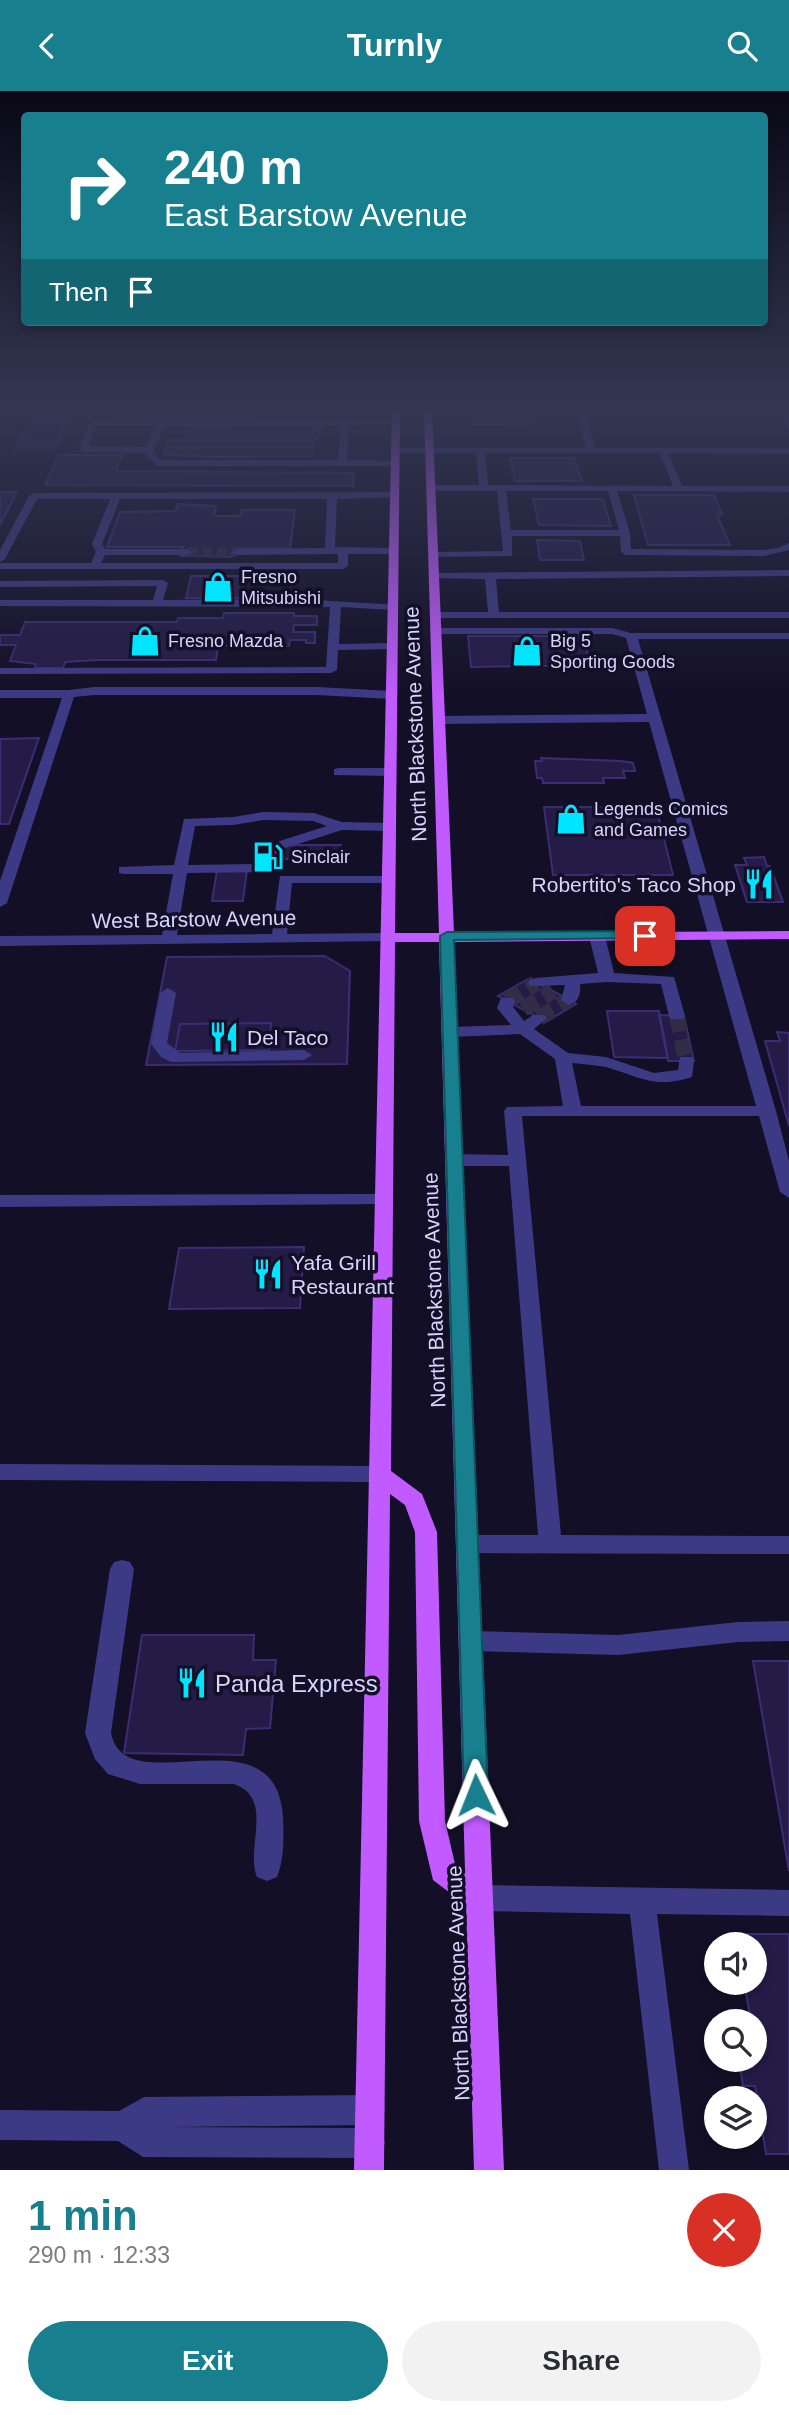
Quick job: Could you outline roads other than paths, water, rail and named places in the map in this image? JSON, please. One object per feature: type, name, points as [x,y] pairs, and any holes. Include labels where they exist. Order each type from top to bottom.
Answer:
[{"type":"main road","name":"North Blackstone Avenue","points":[[370,2156],[395,506]]},
{"type":"main road","name":"North Blackstone Avenue","points":[[432,506],[489,2170]]},
{"type":"main road","points":[[388,938],[789,935]]},
{"type":"main road","points":[[379,1474],[414,1500],[426,1532],[432,1821],[443,1871],[479,1898]]},
{"type":"street","points":[[0,559],[29,506]]},
{"type":"street","points":[[95,566],[101,552],[97,544],[112,506]]},
{"type":"street","points":[[332,506],[330,548],[339,551]]},
{"type":"street","points":[[433,555],[508,554],[504,506]]},
{"type":"street","points":[[617,506],[625,533],[626,552],[622,561],[625,574]]},
{"type":"street","points":[[508,533],[625,533]]},
{"type":"street","points":[[626,552],[764,552],[781,551],[789,546]]},
{"type":"street","points":[[0,566],[343,566],[339,551]]},
{"type":"street","points":[[236,552],[394,551]]},
{"type":"street","points":[[101,552],[188,552]]},
{"type":"street","points":[[501,555],[504,575]]},
{"type":"street","points":[[434,576],[789,573]]},
{"type":"street","points":[[490,575],[494,616]]},
{"type":"street","points":[[0,584],[163,583],[157,603]]},
{"type":"street","points":[[0,603],[299,602],[394,607]]},
{"type":"street","points":[[0,671],[331,670],[336,605]]},
{"type":"street","points":[[436,615],[789,615]]},
{"type":"street","points":[[436,631],[612,631],[631,636],[789,636]]},
{"type":"street","points":[[631,636],[789,1192]]},
{"type":"street","points":[[333,647],[393,646]]},
{"type":"street","points":[[0,903],[69,694]]},
{"type":"street","points":[[0,695],[69,694],[91,699],[316,699],[334,694],[392,695]]},
{"type":"street","points":[[439,720],[654,718]]},
{"type":"street","points":[[339,772],[391,772]]},
{"type":"street","points":[[168,941],[189,822],[233,821],[263,816],[314,817],[341,826],[390,827]]},
{"type":"street","points":[[271,868],[272,848],[341,826]]},
{"type":"street","points":[[124,870],[271,868],[285,879],[389,880]]},
{"type":"street","points":[[279,939],[285,879]]},
{"type":"street","points":[[597,936],[607,977]]},
{"type":"street","name":"West Barstow Avenue","points":[[0,941],[388,938]]},
{"type":"street","points":[[537,983],[607,977],[668,980],[677,1016]]},
{"type":"street","points":[[553,992],[572,980]]},
{"type":"street","points":[[569,1000],[573,992],[572,980]]},
{"type":"street","points":[[168,993],[159,1044],[166,1053],[177,1058],[304,1055]]},
{"type":"street","points":[[513,1009],[523,1030],[563,1056],[606,1062],[653,1078],[674,1077],[686,1073],[686,1061]]},
{"type":"street","points":[[450,1032],[523,1030],[540,1019]]},
{"type":"street","points":[[563,1056],[573,1111]]},
{"type":"street","points":[[550,1545],[513,1111],[767,1111]]},
{"type":"street","points":[[454,1160],[517,1161]]},
{"type":"street","points":[[0,1201],[384,1200]]},
{"type":"street","points":[[0,1472],[379,1474]]},
{"type":"street","points":[[467,1544],[789,1545]]},
{"type":"street","points":[[122,1569],[98,1733],[100,1745],[108,1758],[119,1767],[136,1772],[234,1772],[257,1781],[265,1790],[269,1804],[267,1868]]},
{"type":"street","points":[[471,1641],[618,1645],[738,1632],[789,1631]]},
{"type":"street","points":[[479,1898],[789,1903]]},
{"type":"street","points":[[642,1900],[674,2170]]},
{"type":"street","points":[[0,2125],[123,2126],[144,2112],[370,2110]]},
{"type":"street","points":[[123,2126],[143,2142],[370,2156]]},
{"type":"tunnel","points":[[188,552],[236,552]]},
{"type":"tunnel","points":[[507,1001],[536,983]]},
{"type":"tunnel","points":[[523,1009],[553,991]]},
{"type":"tunnel","points":[[539,1018],[569,1000]]},
{"type":"tunnel","points":[[677,1016],[686,1061]]},
{"type":"place","name":"Fresno Mitsubishi","points":[[218,587]]},
{"type":"place","name":"Fresno Mazda","points":[[145,641]]},
{"type":"place","name":"Big 5 Sporting Goods","points":[[527,651]]},
{"type":"place","name":"Legends Comics and Games","points":[[571,819]]},
{"type":"place","name":"Sinclair","points":[[268,857]]},
{"type":"place","name":"Robertito's Taco Shop","points":[[759,884]]},
{"type":"place","name":"Del Taco","points":[[224,1037]]},
{"type":"place","name":"Yafa Grill Restaurant","points":[[268,1274]]},
{"type":"place","name":"Panda Express","points":[[192,1683]]}]
